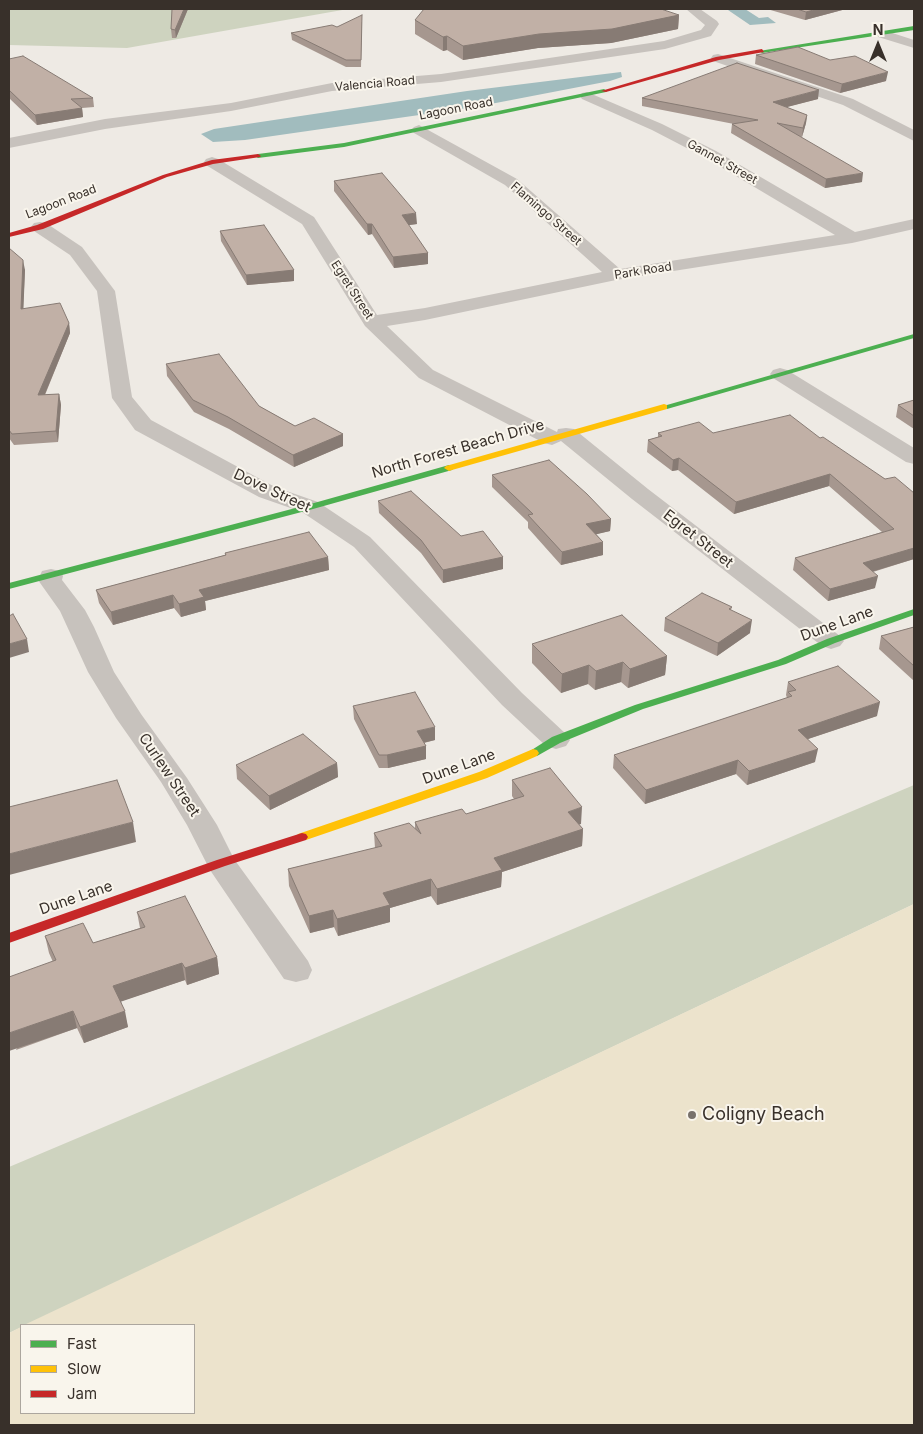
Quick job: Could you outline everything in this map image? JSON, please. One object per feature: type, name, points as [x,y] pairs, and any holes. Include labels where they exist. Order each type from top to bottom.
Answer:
[{"type":"street","name":"Valencia Road","points":[[9,143],[105,124],[232,106],[332,87],[441,78],[665,45],[706,33],[712,24],[692,9]]},
{"type":"street","name":"Lagoon Road","points":[[9,234],[40,227],[164,176],[212,162],[344,145],[587,96],[718,58],[914,28]]},
{"type":"street","points":[[880,33],[914,44]]},
{"type":"street","points":[[718,58],[848,102],[914,136]]},
{"type":"street","name":"Gannet Street","points":[[587,96],[657,127],[710,154],[852,238]]},
{"type":"street","name":"Flamingo Street","points":[[419,130],[512,182],[616,275]]},
{"type":"street","name":"Egret Street","points":[[212,162],[308,221],[372,322],[426,374],[559,436],[640,494],[831,641]]},
{"type":"street","name":"Park Road","points":[[372,322],[425,314],[616,275],[852,238],[914,224]]},
{"type":"street","name":"Dove Street","points":[[40,227],[76,251],[106,291],[122,398],[143,425],[267,492],[310,506],[362,542],[512,699],[556,740]]},
{"type":"street","name":"North Forest Beach Drive","points":[[9,586],[310,506],[914,336]]},
{"type":"street","points":[[780,374],[914,457]]},
{"type":"street","name":"Curlew Street","points":[[50,576],[50,580],[72,610],[101,672],[130,718],[173,778],[202,825],[221,863],[296,970]]},
{"type":"street","name":"Dune Lane","points":[[9,938],[221,863],[326,830],[483,775],[525,758],[556,740],[640,707],[782,662],[831,641],[914,612]]},
{"type":"green space","points":[[9,9],[348,9],[127,48],[9,45]]},
{"type":"green space","points":[[914,785],[914,904],[28,1324],[20,1324],[20,1328],[9,1333],[9,1167]]},
{"type":"sand","name":"Coligny Beach","points":[[914,904],[914,1425],[9,1425],[9,1333],[20,1328],[20,1414],[195,1414],[195,1324],[26,1324]]},
{"type":"water","points":[[745,9],[759,18],[768,17],[776,23],[750,25],[728,10]]},
{"type":"water","points":[[621,72],[622,77],[610,81],[475,107],[245,140],[213,142],[201,134],[214,129],[467,91]]},
{"type":"building","points":[[172,9],[184,9],[175,30],[171,29]]},
{"type":"building","points":[[424,9],[661,9],[679,15],[612,29],[539,34],[463,46],[447,36],[443,37],[415,20]]},
{"type":"building","points":[[797,9],[817,9],[806,12]]},
{"type":"building","points":[[362,15],[361,60],[346,60],[291,33],[332,25],[337,27]]},
{"type":"building","points":[[798,47],[830,60],[855,56],[888,72],[842,84],[756,55]]},
{"type":"building","points":[[23,56],[93,98],[71,99],[82,108],[35,115],[9,90],[9,59]]},
{"type":"building","points":[[737,63],[819,90],[773,102],[807,115],[803,128],[777,123],[863,173],[826,179],[732,124],[758,120],[642,98]]},
{"type":"building","points":[[382,173],[416,213],[402,215],[428,253],[393,257],[372,224],[367,224],[334,181]]},
{"type":"building","points":[[264,225],[294,270],[246,275],[220,231]]},
{"type":"building","points":[[9,248],[23,260],[21,309],[60,303],[69,323],[38,395],[59,394],[56,431],[12,434],[9,430]]},
{"type":"building","points":[[219,354],[259,406],[295,426],[314,418],[343,434],[293,455],[228,417],[193,400],[166,364]]},
{"type":"building","points":[[914,400],[914,416],[898,405]]},
{"type":"building","points":[[790,415],[820,438],[823,437],[885,479],[895,477],[914,493],[914,548],[863,563],[878,576],[830,589],[795,558],[894,529],[830,474],[736,502],[679,458],[673,460],[648,440],[662,436],[658,433],[699,422],[713,433]]},
{"type":"building","points":[[549,460],[587,494],[611,519],[586,524],[603,542],[562,552],[528,515],[533,514],[492,475]]},
{"type":"building","points":[[411,491],[461,536],[483,531],[503,557],[443,570],[421,540],[378,501]]},
{"type":"building","points":[[309,532],[328,557],[199,590],[204,597],[179,604],[173,595],[111,612],[96,590],[226,555],[225,553]]},
{"type":"building","points":[[702,593],[732,607],[729,609],[752,620],[718,643],[665,618]]},
{"type":"building","points":[[13,614],[27,639],[9,644],[9,616]]},
{"type":"building","points":[[622,615],[667,656],[630,669],[623,662],[596,671],[589,665],[562,674],[532,644]]},
{"type":"building","points":[[914,627],[914,666],[881,636]]},
{"type":"building","points":[[838,666],[880,702],[798,730],[818,749],[749,771],[738,760],[646,790],[614,755],[792,696],[788,692],[796,690],[788,682]]},
{"type":"building","points":[[415,692],[435,727],[417,731],[426,746],[387,755],[379,755],[353,706]]},
{"type":"building","points":[[303,734],[337,763],[269,796],[236,765]]},
{"type":"building","points":[[550,768],[582,807],[568,812],[583,829],[494,858],[502,870],[437,889],[431,879],[383,893],[390,905],[337,919],[333,910],[309,916],[288,869],[382,846],[374,833],[409,823],[421,834],[415,822],[462,809],[466,814],[524,796],[512,780]]},
{"type":"building","points":[[117,780],[133,822],[9,854],[9,807]]},
{"type":"building","points":[[185,896],[217,957],[185,968],[182,963],[113,986],[125,1011],[80,1027],[73,1011],[9,1033],[9,977],[56,960],[45,936],[83,923],[93,943],[145,927],[137,912]]},
{"type":"traffic: fast","points":[[762,51],[914,28]]},
{"type":"traffic: fast","points":[[258,156],[344,145],[604,91]]},
{"type":"traffic: fast","points":[[664,407],[914,336]]},
{"type":"traffic: fast","points":[[9,586],[310,507],[449,468]]},
{"type":"traffic: fast","points":[[533,753],[556,740],[639,707],[782,662],[831,641],[914,612]]},
{"type":"traffic: slow","points":[[449,468],[664,407]]},
{"type":"traffic: slow","points":[[302,837],[483,775],[533,753]]},
{"type":"traffic: jam","points":[[604,91],[718,58],[762,51]]},
{"type":"traffic: jam","points":[[9,235],[40,227],[165,176],[212,162],[258,156]]},
{"type":"traffic: jam","points":[[9,938],[221,863],[302,837]]},
{"type":"place","name":"Coligny Beach","points":[[692,1115]]}]
